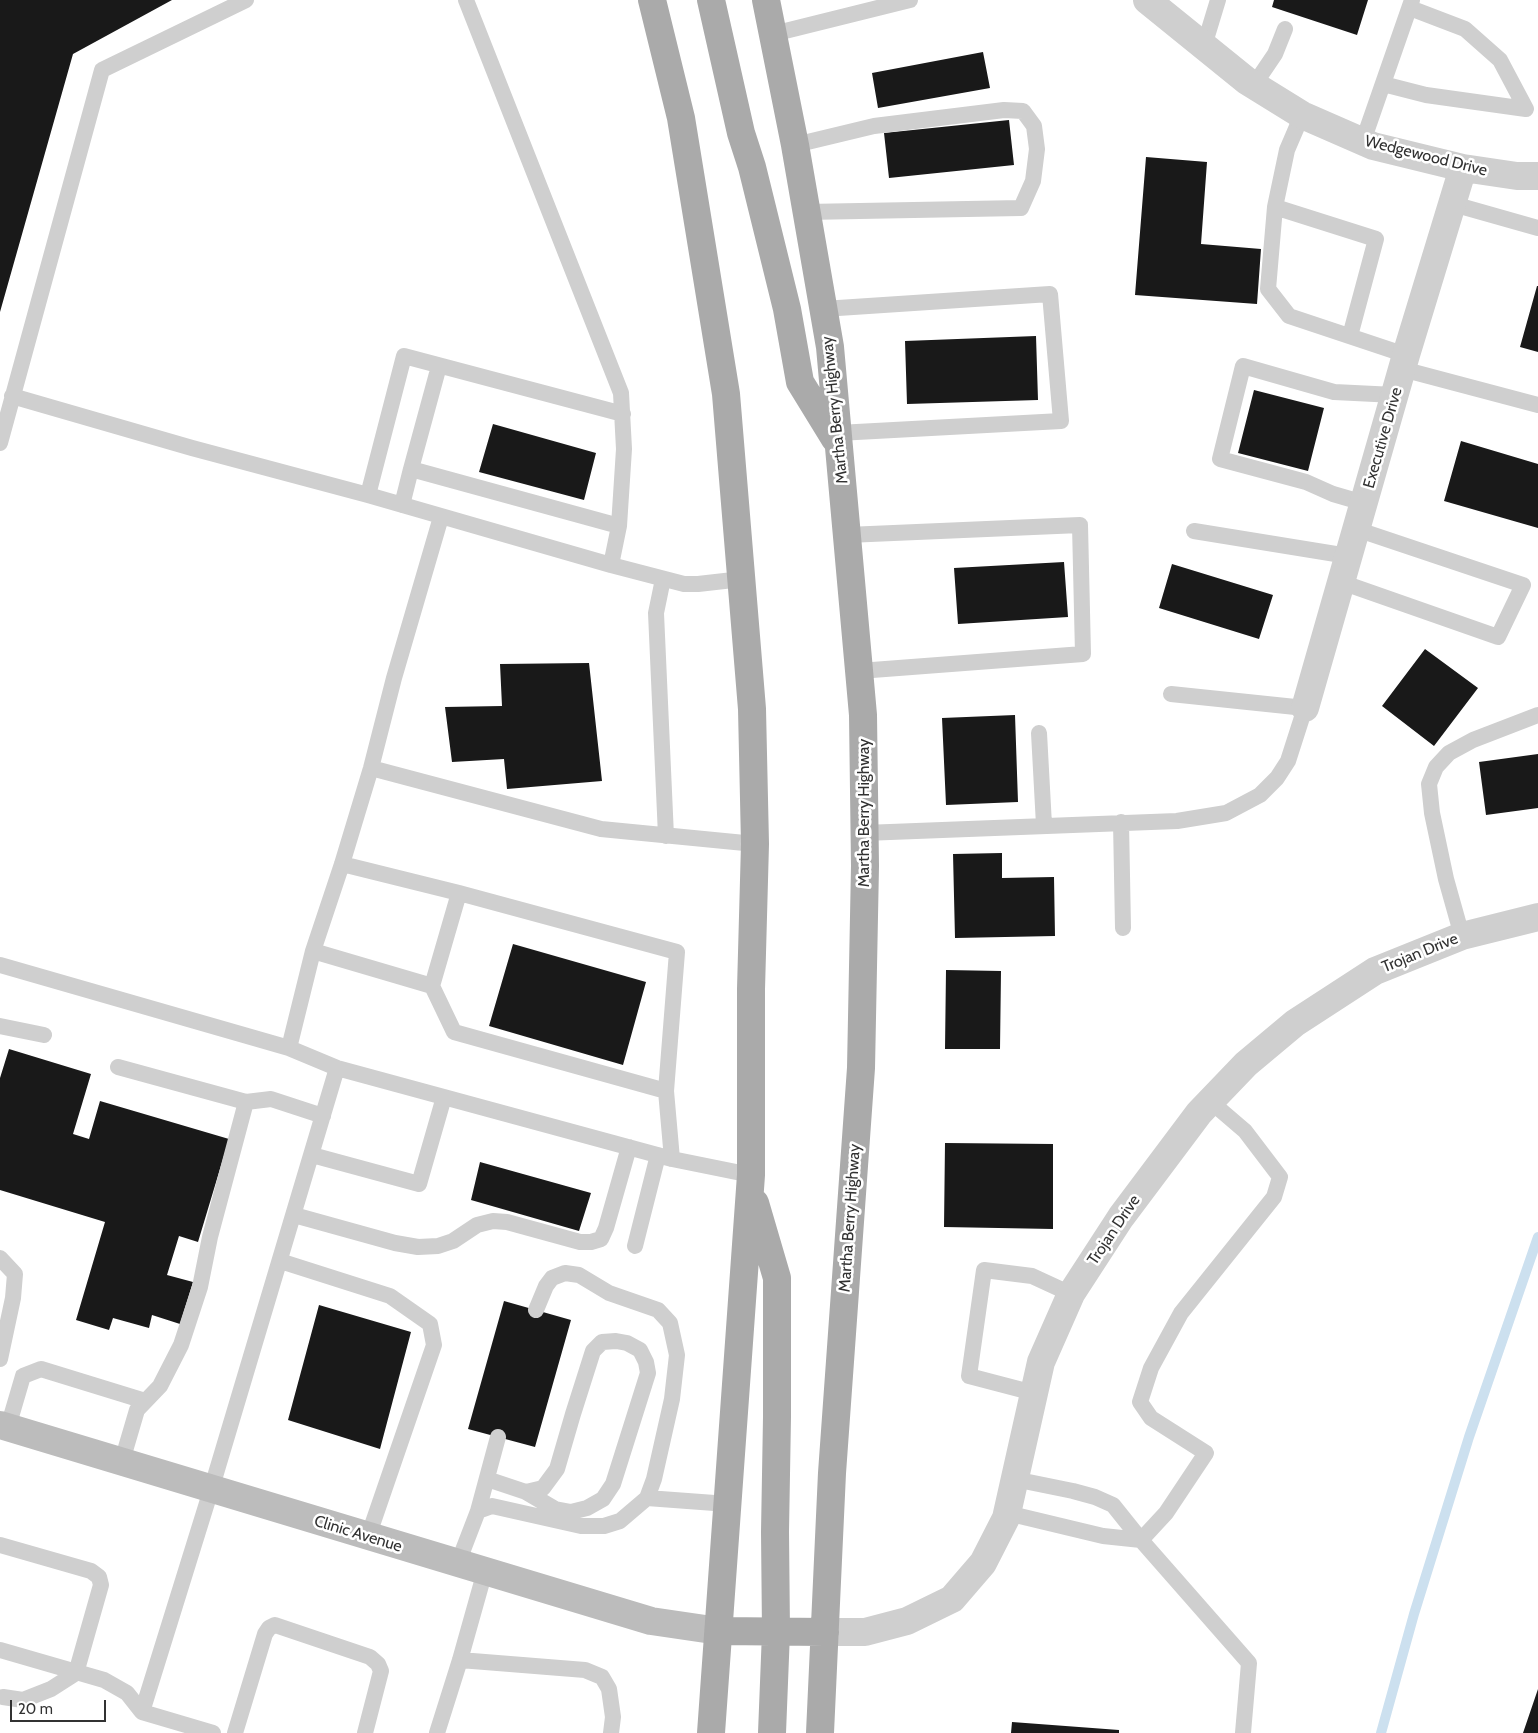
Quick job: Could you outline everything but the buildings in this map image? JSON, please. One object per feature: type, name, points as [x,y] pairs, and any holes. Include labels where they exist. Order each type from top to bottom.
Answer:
[{"type":"main road","points":[[652,0],[681,118],[726,394],[752,709],[755,844],[751,989],[751,1180],[711,1733]]},
{"type":"main road","points":[[711,0],[741,133],[752,167],[787,309],[800,382],[838,438]]},
{"type":"main road","name":"Martha Berry Highway","points":[[766,0],[795,145],[830,347],[863,714],[864,833],[860,1068],[832,1472],[820,1733]]},
{"type":"main road","points":[[751,1180],[777,1278],[777,1417],[774,1532],[776,1632],[772,1733]]},
{"type":"main road","points":[[719,1631],[825,1632]]},
{"type":"street","name":"Wedgewood Drive","points":[[1146,0],[1254,85],[1302,115],[1373,146],[1463,168],[1517,176],[1538,176]]},
{"type":"street","name":"Executive Drive","points":[[1305,708],[1404,362],[1463,168]]},
{"type":"street","name":"Trojan Drive","points":[[825,1632],[865,1632],[907,1621],[952,1599],[983,1563],[1007,1513],[1040,1362],[1071,1294],[1121,1217],[1199,1113],[1246,1064],[1295,1023],[1375,971],[1462,936],[1538,917]]},
{"type":"street","name":"Clinic Avenue","points":[[4,1426],[211,1490],[651,1621],[719,1631]]},
{"type":"lane","points":[[0,442],[102,70],[246,0]]},
{"type":"lane","points":[[466,0],[621,394],[624,449],[619,526],[611,565]]},
{"type":"lane","points":[[773,34],[910,0]]},
{"type":"lane","points":[[1204,46],[1218,0]]},
{"type":"lane","points":[[1363,142],[1383,84],[1411,4],[1465,29],[1500,60],[1526,109],[1426,95],[1383,84]]},
{"type":"lane","points":[[1254,85],[1275,54],[1285,29]]},
{"type":"lane","points":[[795,145],[874,126],[1004,110],[1023,111],[1034,126],[1037,148],[1032,181],[1021,208],[806,212]]},
{"type":"lane","points":[[1302,115],[1287,150],[1275,207],[1268,289],[1289,316],[1350,336],[1404,362],[1538,405]]},
{"type":"lane","points":[[1453,204],[1538,228]]},
{"type":"lane","points":[[1275,207],[1376,239],[1350,336]]},
{"type":"lane","points":[[823,309],[1050,294],[1062,421],[838,438]]},
{"type":"lane","points":[[368,495],[404,356],[623,414]]},
{"type":"lane","points":[[402,506],[438,366]]},
{"type":"lane","points":[[1364,503],[1333,494],[1306,482],[1220,459],[1243,366],[1334,392],[1395,395]]},
{"type":"lane","points":[[12,396],[663,579],[684,584],[742,579]]},
{"type":"lane","points":[[412,468],[619,526]]},
{"type":"lane","points":[[289,1048],[313,951],[371,768],[394,678],[441,517]]},
{"type":"lane","points":[[847,535],[1080,525],[1083,654],[859,671]]},
{"type":"lane","points":[[1341,582],[1498,637],[1523,585],[1356,529]]},
{"type":"lane","points":[[1194,532],[1348,556]]},
{"type":"lane","points":[[663,579],[656,613],[666,836]]},
{"type":"lane","points":[[864,833],[1177,820],[1226,814],[1260,795],[1277,778],[1288,761],[1305,708],[1171,694]]},
{"type":"lane","points":[[1462,936],[1446,879],[1428,784],[1436,768],[1449,753],[1473,740],[1538,715]]},
{"type":"lane","points":[[1039,733],[1044,825]]},
{"type":"lane","points":[[371,768],[600,829],[755,844]]},
{"type":"lane","points":[[1121,822],[1123,928]]},
{"type":"lane","points":[[342,864],[459,893],[677,952],[666,1090],[665,1157],[636,1246]]},
{"type":"lane","points":[[459,893],[432,986],[454,1032],[666,1090]]},
{"type":"lane","points":[[313,951],[432,986]]},
{"type":"lane","points":[[0,966],[289,1048],[337,1068],[751,1180]]},
{"type":"lane","points":[[0,1026],[44,1036]]},
{"type":"lane","points":[[118,1067],[246,1102],[271,1099],[323,1116]]},
{"type":"lane","points":[[142,1712],[294,1216],[337,1068]]},
{"type":"lane","points":[[312,1155],[419,1184],[444,1097]]},
{"type":"lane","points":[[1140,1540],[1166,1513],[1206,1453],[1151,1418],[1140,1402],[1151,1368],[1181,1313],[1274,1197],[1280,1177],[1246,1131],[1210,1101]]},
{"type":"lane","points":[[122,1461],[137,1410],[160,1386],[181,1345],[198,1295],[210,1237],[246,1102]]},
{"type":"lane","points":[[294,1216],[395,1243],[418,1247],[438,1246],[453,1241],[477,1225],[493,1221],[507,1222],[580,1242],[590,1242],[601,1239],[606,1228],[628,1147]]},
{"type":"lane","points":[[0,1258],[15,1274],[13,1298],[4,1328],[0,1359]]},
{"type":"lane","points":[[280,1261],[390,1296],[430,1324],[434,1345],[368,1537]]},
{"type":"lane","points":[[1034,1393],[969,1376],[984,1270],[1032,1276],[1071,1294]]},
{"type":"lane","points":[[478,1510],[492,1506],[582,1526],[604,1526],[620,1521],[647,1498],[654,1479],[672,1400],[677,1355],[670,1324],[658,1310],[609,1293],[579,1275],[565,1273],[552,1278],[546,1286],[536,1310]]},
{"type":"lane","points":[[487,1479],[526,1492],[555,1509],[571,1512],[587,1508],[602,1499],[613,1484],[648,1373],[646,1362],[640,1350],[627,1343],[616,1341],[602,1342],[593,1351],[572,1414],[557,1469],[543,1488],[526,1492]]},
{"type":"lane","points":[[4,1426],[23,1376],[41,1369],[145,1401]]},
{"type":"lane","points":[[458,1564],[478,1510],[498,1437]]},
{"type":"lane","points":[[1014,1478],[1095,1497],[1113,1505],[1140,1540],[1249,1663],[1243,1733]]},
{"type":"lane","points":[[647,1498],[728,1504]]},
{"type":"lane","points":[[1007,1513],[1103,1536],[1140,1540]]},
{"type":"lane","points":[[0,1546],[91,1571],[99,1577],[101,1585],[76,1673],[51,1688],[23,1700],[3,1697]]},
{"type":"lane","points":[[437,1733],[485,1571]]},
{"type":"lane","points":[[235,1733],[265,1634],[269,1628],[275,1625],[370,1657],[378,1664],[381,1671],[365,1733]]},
{"type":"lane","points":[[0,1650],[104,1680],[128,1694],[142,1712],[213,1733]]},
{"type":"lane","points":[[460,1660],[585,1670],[602,1677],[609,1688],[613,1717],[611,1733]]},
{"type":"waterway","points":[[1381,1733],[1414,1614],[1469,1437],[1538,1237]]}]
